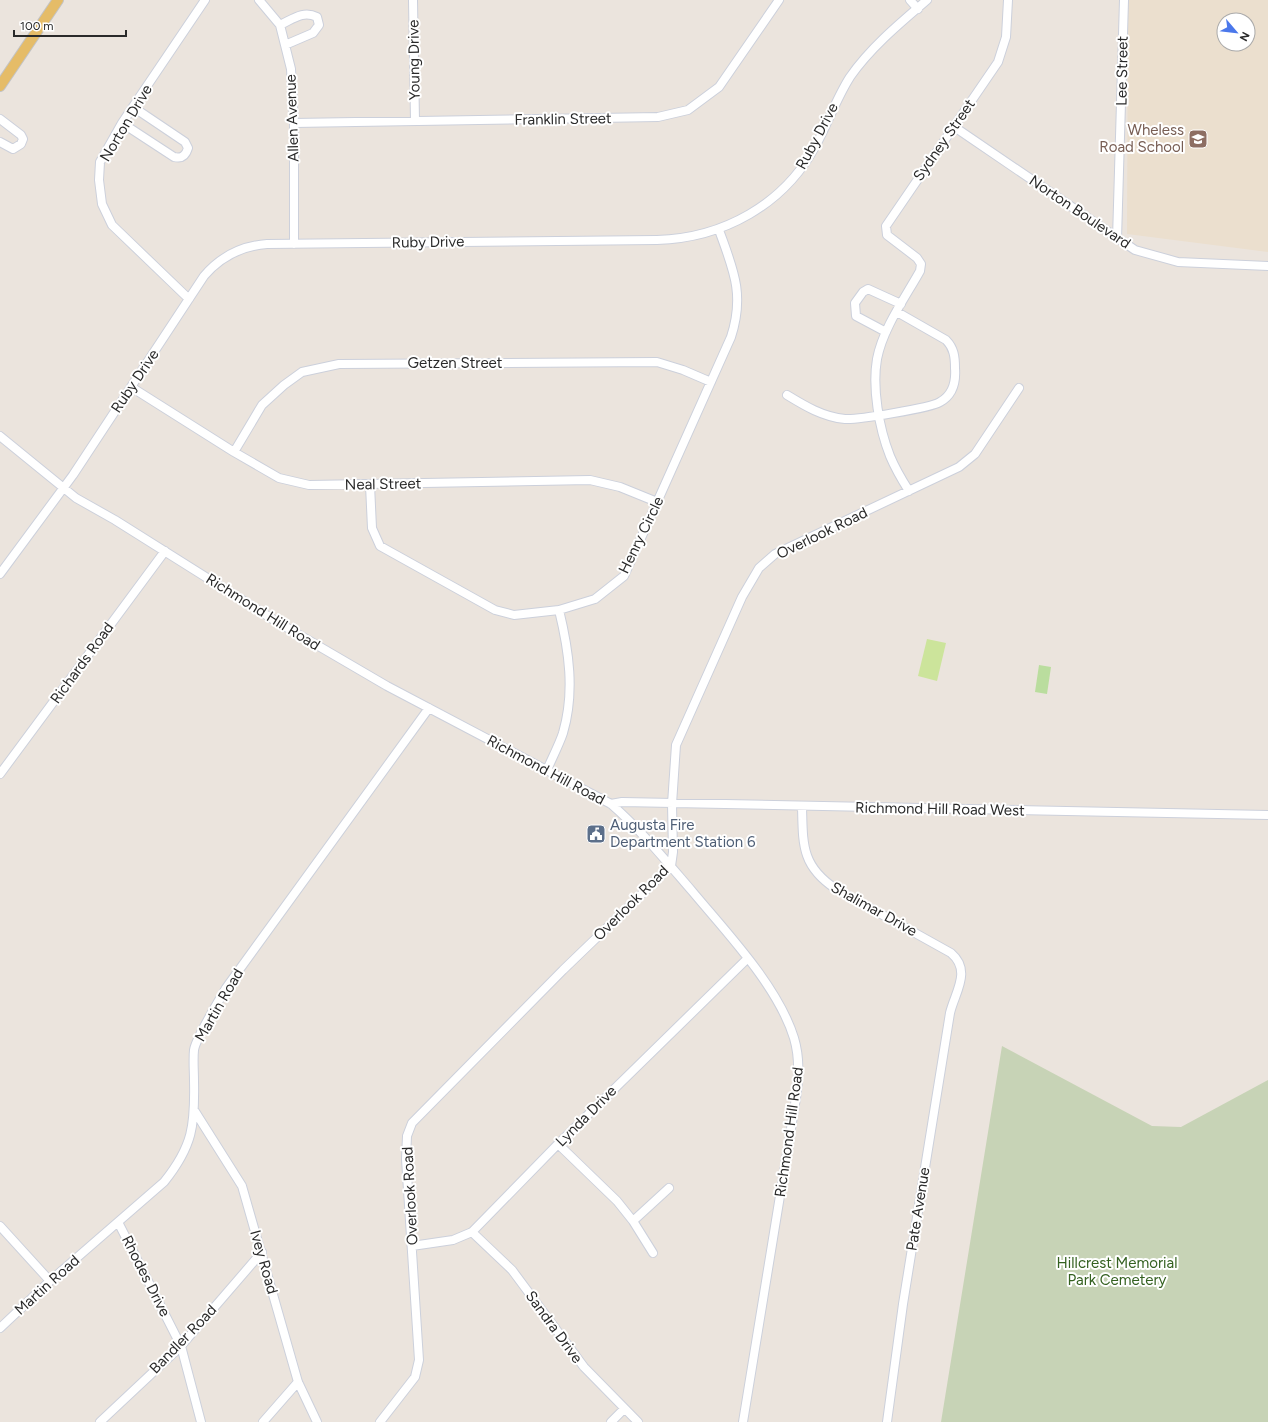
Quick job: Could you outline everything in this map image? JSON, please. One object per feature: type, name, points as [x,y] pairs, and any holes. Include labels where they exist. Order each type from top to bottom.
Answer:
[{"type":"main road","points":[[0,86],[58,0]]},
{"type":"street","name":"Norton Drive","points":[[190,299],[112,225],[102,204],[99,180],[100,162],[122,123],[204,0]]},
{"type":"street","name":"Allen Avenue","points":[[259,0],[280,25],[291,69],[294,123],[294,244]]},
{"type":"street","name":"Young Drive","points":[[413,0],[415,121]]},
{"type":"street","name":"Franklin Street","points":[[294,123],[658,117],[688,110],[719,87],[779,0]]},
{"type":"street","points":[[910,0],[918,9]]},
{"type":"street","name":"Ruby Drive","points":[[0,574],[64,487],[209,271],[230,254],[248,246],[259,245],[657,240],[688,237],[719,230],[745,218],[764,205],[794,177],[816,145],[839,95],[851,77],[865,59],[927,0]]},
{"type":"street","name":"Sydney Street","points":[[902,304],[920,271],[921,264],[917,258],[887,235],[886,226],[953,126],[990,77],[1002,55],[1006,37],[1008,0]]},
{"type":"street","name":"Lee Street","points":[[1117,239],[1124,0]]},
{"type":"street","points":[[280,25],[302,14],[309,13],[317,17],[319,25],[313,33],[285,45]]},
{"type":"street","points":[[122,123],[174,157],[178,158],[184,156],[187,152],[188,148],[185,142],[133,107]]},
{"type":"street","points":[[0,119],[21,135],[23,139],[20,144],[13,149],[0,142]]},
{"type":"street","name":"Norton Boulevard","points":[[953,126],[1134,250],[1178,262],[1268,266]]},
{"type":"street","name":"Henry Circle","points":[[370,485],[372,528],[380,546],[495,610],[514,615],[559,610],[595,599],[624,576],[733,332],[738,301],[736,278],[719,230]]},
{"type":"street","points":[[886,332],[856,316],[855,303],[863,292],[868,289],[902,304],[886,332],[877,359],[876,397],[890,456],[909,491]]},
{"type":"street","points":[[786,394],[825,416],[859,419],[940,402],[950,392],[956,381],[955,354],[950,344],[946,340],[897,312]]},
{"type":"street","name":"Getzen Street","points":[[234,452],[262,405],[284,385],[302,372],[339,364],[657,362],[683,370],[711,382]]},
{"type":"street","name":"Neal Street","points":[[131,387],[234,452],[279,478],[302,484],[370,485],[590,480],[620,487],[658,502]]},
{"type":"street","name":"Overlook Road","points":[[380,1422],[411,1382],[419,1367],[406,1159],[407,1136],[412,1123],[563,970],[670,866],[673,852],[672,804],[676,745],[742,597],[759,568],[775,554],[959,467],[975,454],[1019,388]]},
{"type":"street","name":"Richmond Hill Road","points":[[0,436],[76,498],[350,665],[611,804],[634,825],[747,958],[769,989],[788,1022],[797,1048],[799,1065],[796,1098],[743,1422]]},
{"type":"street","name":"Richards Road","points":[[2,768],[164,551]]},
{"type":"street","points":[[547,770],[562,734],[568,710],[570,689],[568,645],[559,610]]},
{"type":"street","name":"Martin Road","points":[[0,1328],[50,1281],[164,1182],[180,1160],[191,1136],[194,1110],[194,1049],[222,994],[429,708]]},
{"type":"street","name":"Richmond Hill Road West","points":[[611,804],[622,802],[1268,815]]},
{"type":"street","name":"Shalimar Drive","points":[[802,806],[803,846],[812,868],[824,881],[836,889],[956,956],[961,966],[963,976],[954,997]]},
{"type":"street","name":"Lynda Drive","points":[[412,1246],[453,1240],[472,1232],[558,1144],[747,958]]},
{"type":"street","name":"Pate Avenue","points":[[887,1422],[903,1304],[954,997]]},
{"type":"street","name":"Ivey Road","points":[[194,1110],[242,1186],[298,1382],[317,1422]]},
{"type":"street","points":[[558,1144],[617,1200],[633,1221],[653,1253]]},
{"type":"street","points":[[633,1221],[669,1188]]},
{"type":"street","name":"Rhodes Drive","points":[[118,1222],[181,1346],[201,1422]]},
{"type":"street","points":[[0,1226],[50,1281]]},
{"type":"street","name":"Sandra Drive","points":[[472,1232],[512,1270],[584,1367],[638,1422]]},
{"type":"street","name":"Bandler Road","points":[[100,1422],[181,1346],[262,1252]]},
{"type":"street","points":[[263,1422],[298,1382]]},
{"type":"street","points":[[611,1422],[624,1409]]},
{"type":"shaded area","name":"Wheless Road School","points":[[1128,0],[1268,0],[1268,252],[1127,234]]},
{"type":"green space","points":[[927,639],[946,643],[937,681],[918,676]]},
{"type":"green space","points":[[1039,665],[1051,667],[1047,694],[1035,692]]},
{"type":"green space","name":"Hillcrest Memorial Park Cemetery","points":[[1002,1046],[1152,1126],[1181,1127],[1268,1080],[1268,1422],[941,1422]]},
{"type":"place","name":"Wheless Road School","points":[[1198,139]]},
{"type":"place","name":"Augusta Fire Department Station 6","points":[[596,834]]}]
